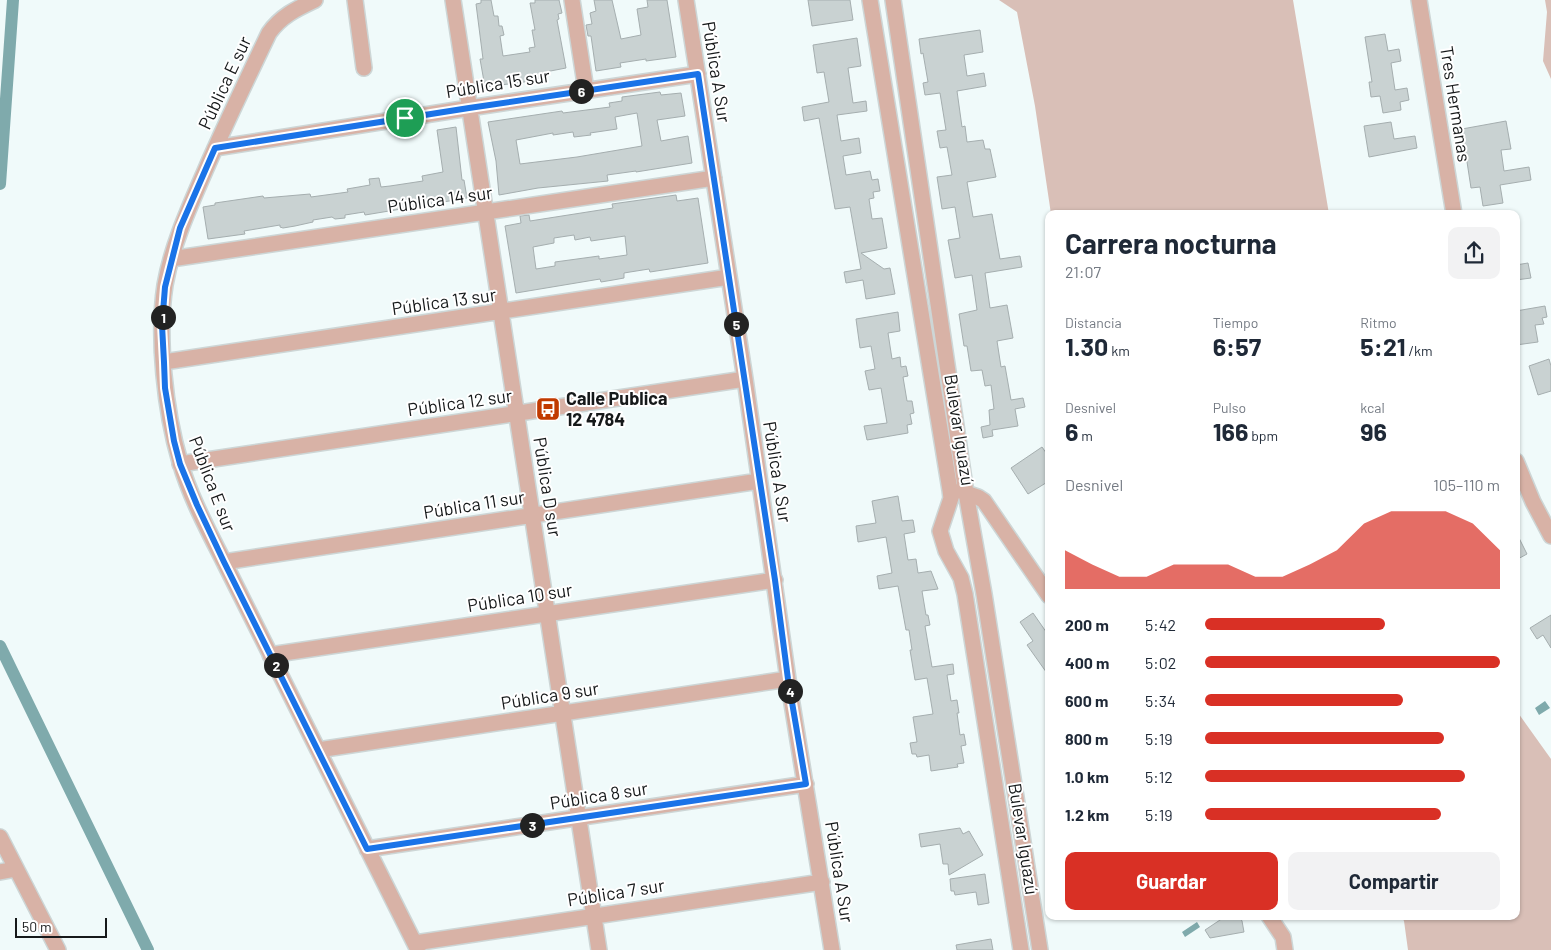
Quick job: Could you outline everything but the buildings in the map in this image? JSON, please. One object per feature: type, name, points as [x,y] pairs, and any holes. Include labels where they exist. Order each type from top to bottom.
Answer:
[{"type":"street","name":"Pública E sur","points":[[315,0],[286,15],[269,33],[180,228],[165,287],[162,325],[169,415],[180,464],[197,505],[417,946]]},
{"type":"street","points":[[355,0],[364,68]]},
{"type":"street","name":"Pública D sur","points":[[453,0],[599,950]]},
{"type":"street","points":[[572,0],[586,90]]},
{"type":"street","name":"Pública A Sur","points":[[686,0],[745,378],[788,679],[832,950]]},
{"type":"street","name":"Bulevar Iguazú","points":[[870,0],[950,490],[951,498],[940,531],[946,551],[961,578],[965,594],[1021,950]]},
{"type":"street","name":"Bulevar Iguazú","points":[[892,0],[966,493],[1040,950]]},
{"type":"street","name":"Tres Hermanas","points":[[1419,0],[1453,210]]},
{"type":"street","name":"Pública 15 sur","points":[[215,148],[698,74]]},
{"type":"street","name":"Pública 14 sur","points":[[171,259],[714,178]]},
{"type":"street","points":[[904,210],[924,207]]},
{"type":"street","name":"Pública 13 sur","points":[[164,362],[729,277]]},
{"type":"street","name":"Pública 12 sur","points":[[180,464],[745,378]]},
{"type":"street","points":[[1520,471],[1533,502],[1551,536]]},
{"type":"street","name":"Pública 11 sur","points":[[224,562],[760,481]]},
{"type":"street","points":[[950,490],[966,493],[984,502],[1045,590]]},
{"type":"street","points":[[961,578],[968,579],[980,574]]},
{"type":"street","name":"Pública 10 sur","points":[[270,654],[775,580]]},
{"type":"street","name":"Pública 9 sur","points":[[318,750],[788,679]]},
{"type":"street","name":"Pública 8 sur","points":[[367,849],[806,784]]},
{"type":"street","points":[[1003,834],[1021,830]]},
{"type":"street","points":[[0,837],[58,950]]},
{"type":"street","points":[[0,872],[16,870]]},
{"type":"street","name":"Pública 7 sur","points":[[417,946],[594,916],[822,882]]},
{"type":"street","points":[[1272,920],[1283,937],[1285,950]]},
{"type":"shaded area","points":[[999,0],[1293,0],[1328,210],[1050,210],[1035,106],[1017,12]]},
{"type":"shaded area","points":[[1545,0],[1551,0],[1551,79],[1543,61],[1547,12]]},
{"type":"shaded area","points":[[1520,716],[1551,759],[1551,950],[1408,950],[1404,921],[1520,920]]},
{"type":"water","points":[[1545,701],[1550,708],[1539,715],[1535,708]]},
{"type":"water","points":[[1197,922],[1200,927],[1185,937],[1182,932]]},
{"type":"waterway","points":[[0,184],[13,0]]},
{"type":"waterway","points":[[0,646],[148,950]]},
{"type":"place","name":"Calle Publica 12 4784","points":[[548,409]]},
{"type":"route","points":[[698,74],[745,378],[788,679],[806,784],[367,849],[224,562],[180,464],[165,388],[162,325],[165,287],[180,228],[215,148],[405,118],[698,74]]}]
